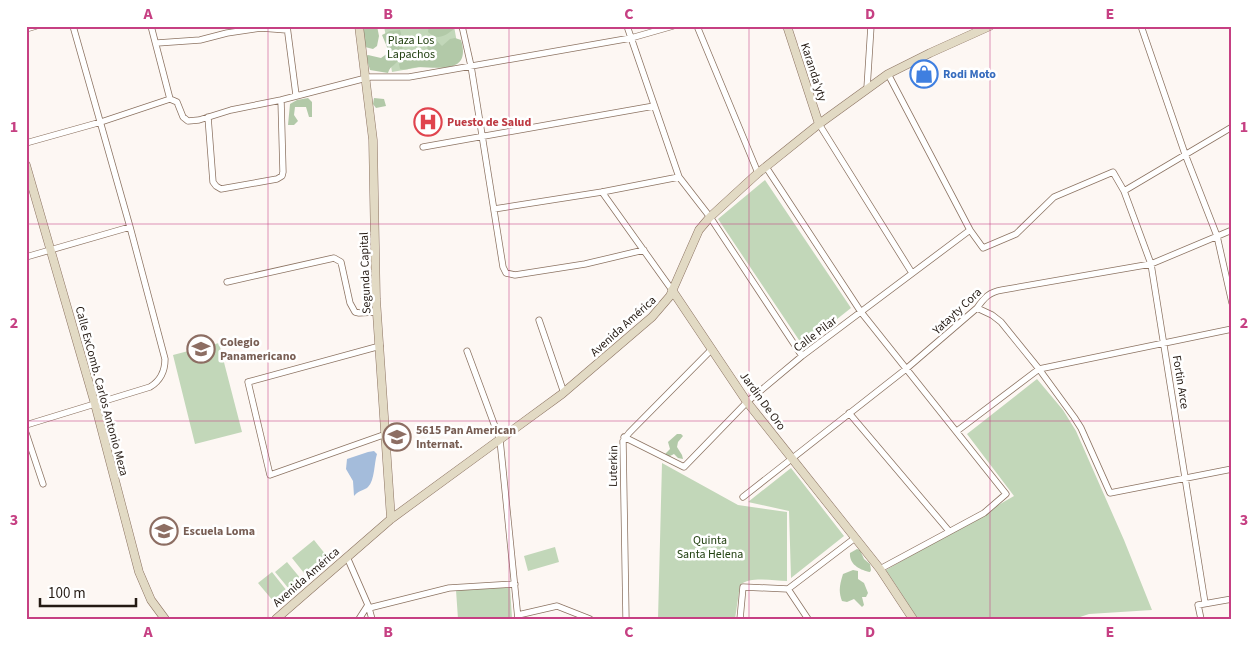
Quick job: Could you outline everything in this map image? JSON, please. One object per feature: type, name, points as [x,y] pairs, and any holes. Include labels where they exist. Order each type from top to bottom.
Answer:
[{"type":"street","points":[[26,29],[36,26]]},
{"type":"street","points":[[26,425],[153,386],[160,378],[165,366],[165,359],[130,226],[73,26]]},
{"type":"street","points":[[151,26],[157,43],[170,99]]},
{"type":"street","name":"Segunda Capital","points":[[358,26],[373,140],[377,312],[391,518]]},
{"type":"street","points":[[462,26],[471,66],[503,267],[506,274],[515,276],[585,264],[644,250]]},
{"type":"street","points":[[627,26],[679,177],[710,217],[802,356]]},
{"type":"street","points":[[26,143],[101,122],[170,99],[177,102],[183,117],[188,121],[208,118],[231,110],[281,100],[365,78],[409,77],[631,38],[673,26]]},
{"type":"street","points":[[697,26],[758,173]]},
{"type":"street","name":"Karanda'yty","points":[[787,26],[820,124]]},
{"type":"street","points":[[867,88],[871,26]]},
{"type":"street","name":"Avenida América","points":[[276,619],[391,518],[564,392],[652,317],[666,302],[699,230],[710,217],[758,173],[867,88],[888,74],[990,26]]},
{"type":"street","points":[[1141,26],[1185,154],[1217,236],[1232,303]]},
{"type":"street","points":[[157,43],[200,40],[227,33],[261,28],[287,28],[296,95]]},
{"type":"street","points":[[888,74],[970,230]]},
{"type":"street","points":[[208,118],[213,182],[216,186],[221,189],[277,179],[284,172],[281,100]]},
{"type":"street","points":[[423,147],[654,106]]},
{"type":"street","points":[[820,124],[912,273]]},
{"type":"street","points":[[1124,191],[1232,127]]},
{"type":"street","name":"Calle ExComb. Carlos Antonio Meza","points":[[26,165],[95,404],[139,572],[151,600],[165,619]]},
{"type":"street","points":[[766,167],[861,312],[1006,494],[984,513],[880,569]]},
{"type":"street","name":"Fortin Arce","points":[[970,230],[983,248],[1016,234],[1054,197],[1113,172],[1124,191],[1151,264],[1206,603]]},
{"type":"street","points":[[494,209],[602,192],[679,177]]},
{"type":"street","name":"Jardin De Oro","points":[[602,192],[672,290],[747,402],[880,569],[913,619]]},
{"type":"street","points":[[26,257],[130,226]]},
{"type":"street","name":"Calle Pilar","points":[[624,438],[684,467],[747,402],[802,356],[970,230]]},
{"type":"street","name":"Yatayty Cora","points":[[743,497],[906,369],[977,308],[985,296],[996,291],[1151,264],[1232,230]]},
{"type":"street","points":[[227,282],[334,258],[341,262],[350,303],[355,312],[377,312]]},
{"type":"street","points":[[977,308],[992,315],[1001,322],[1039,369],[1081,428],[1110,493],[1232,469]]},
{"type":"street","points":[[539,320],[564,392]]},
{"type":"street","points":[[957,431],[1039,369],[1232,330]]},
{"type":"street","points":[[380,346],[248,382],[270,475],[386,434]]},
{"type":"street","name":"Luterkin","points":[[626,619],[622,450],[624,438],[712,349]]},
{"type":"street","points":[[467,350],[500,440],[518,617],[557,606],[590,619]]},
{"type":"street","points":[[849,413],[949,531]]},
{"type":"street","points":[[26,433],[44,484]]},
{"type":"street","points":[[740,619],[743,587],[788,590],[855,538]]},
{"type":"street","points":[[347,557],[369,606],[372,619]]},
{"type":"street","points":[[359,619],[369,606],[449,588],[515,584]]},
{"type":"street","points":[[788,590],[808,619]]},
{"type":"street","points":[[1201,619],[1198,605],[1232,599]]},
{"type":"green space","points":[[361,26],[377,26],[379,36],[377,46],[373,49],[365,47]]},
{"type":"green space","name":"Plaza Los Lapachos","points":[[384,26],[454,26],[460,60],[392,72]]},
{"type":"green space","points":[[429,26],[458,26],[444,36],[436,37],[428,32]]},
{"type":"green space","points":[[400,30],[402,47],[399,60],[390,68],[388,73],[370,70],[366,56],[381,58],[388,53],[382,35],[390,31]]},
{"type":"green space","points":[[430,39],[435,39],[442,46],[450,39],[461,40],[463,51],[462,58],[458,63],[444,68],[418,67],[405,70],[400,69],[399,64],[408,57],[424,56],[430,58],[427,46]]},
{"type":"green space","points":[[308,98],[312,102],[312,117],[309,117],[306,107],[295,107],[294,115],[298,121],[294,125],[288,125],[290,104],[297,100]]},
{"type":"green space","points":[[374,98],[384,99],[386,106],[376,108],[373,104]]},
{"type":"green space","points":[[765,180],[851,308],[803,346],[718,219]]},
{"type":"green space","points":[[219,343],[242,432],[195,444],[173,355]]},
{"type":"green space","points":[[1037,379],[1063,410],[1076,431],[1124,540],[1152,610],[1089,614],[1074,619],[918,619],[886,570],[1014,496],[967,434]]},
{"type":"green space","points":[[677,434],[683,436],[678,442],[677,447],[683,459],[678,458],[674,454],[668,457],[665,454],[670,449],[668,442]]},
{"type":"green space","name":"Quinta Santa Helena","points":[[662,463],[738,505],[787,512],[787,581],[756,580],[740,585],[735,619],[658,619]]},
{"type":"green space","points":[[791,468],[844,536],[791,578],[789,511],[748,502]]},
{"type":"green space","points":[[314,540],[326,555],[304,573],[292,558]]},
{"type":"green space","points":[[555,547],[559,562],[528,571],[524,556]]},
{"type":"green space","points":[[857,549],[860,550],[864,559],[870,564],[870,572],[859,568],[851,561],[850,553]]},
{"type":"green space","points":[[287,562],[301,579],[289,589],[275,572]]},
{"type":"green space","points":[[853,570],[858,571],[858,579],[864,583],[868,593],[866,597],[862,597],[864,605],[862,607],[854,599],[847,602],[842,601],[840,594],[843,574]]},
{"type":"green space","points":[[272,572],[287,591],[274,602],[258,583]]},
{"type":"green space","points":[[510,587],[512,618],[458,619],[456,590]]},
{"type":"water","points":[[374,451],[377,454],[370,484],[354,496],[353,481],[346,469],[347,459]]},
{"type":"place","name":"Rodi Moto","points":[[924,74]]},
{"type":"place","name":"Puesto de Salud","points":[[428,122]]},
{"type":"place","name":"Colegio Panamericano","points":[[201,349]]},
{"type":"place","name":"5615 Pan American Internat.","points":[[397,437]]},
{"type":"place","name":"Escuela Loma","points":[[164,531]]}]
